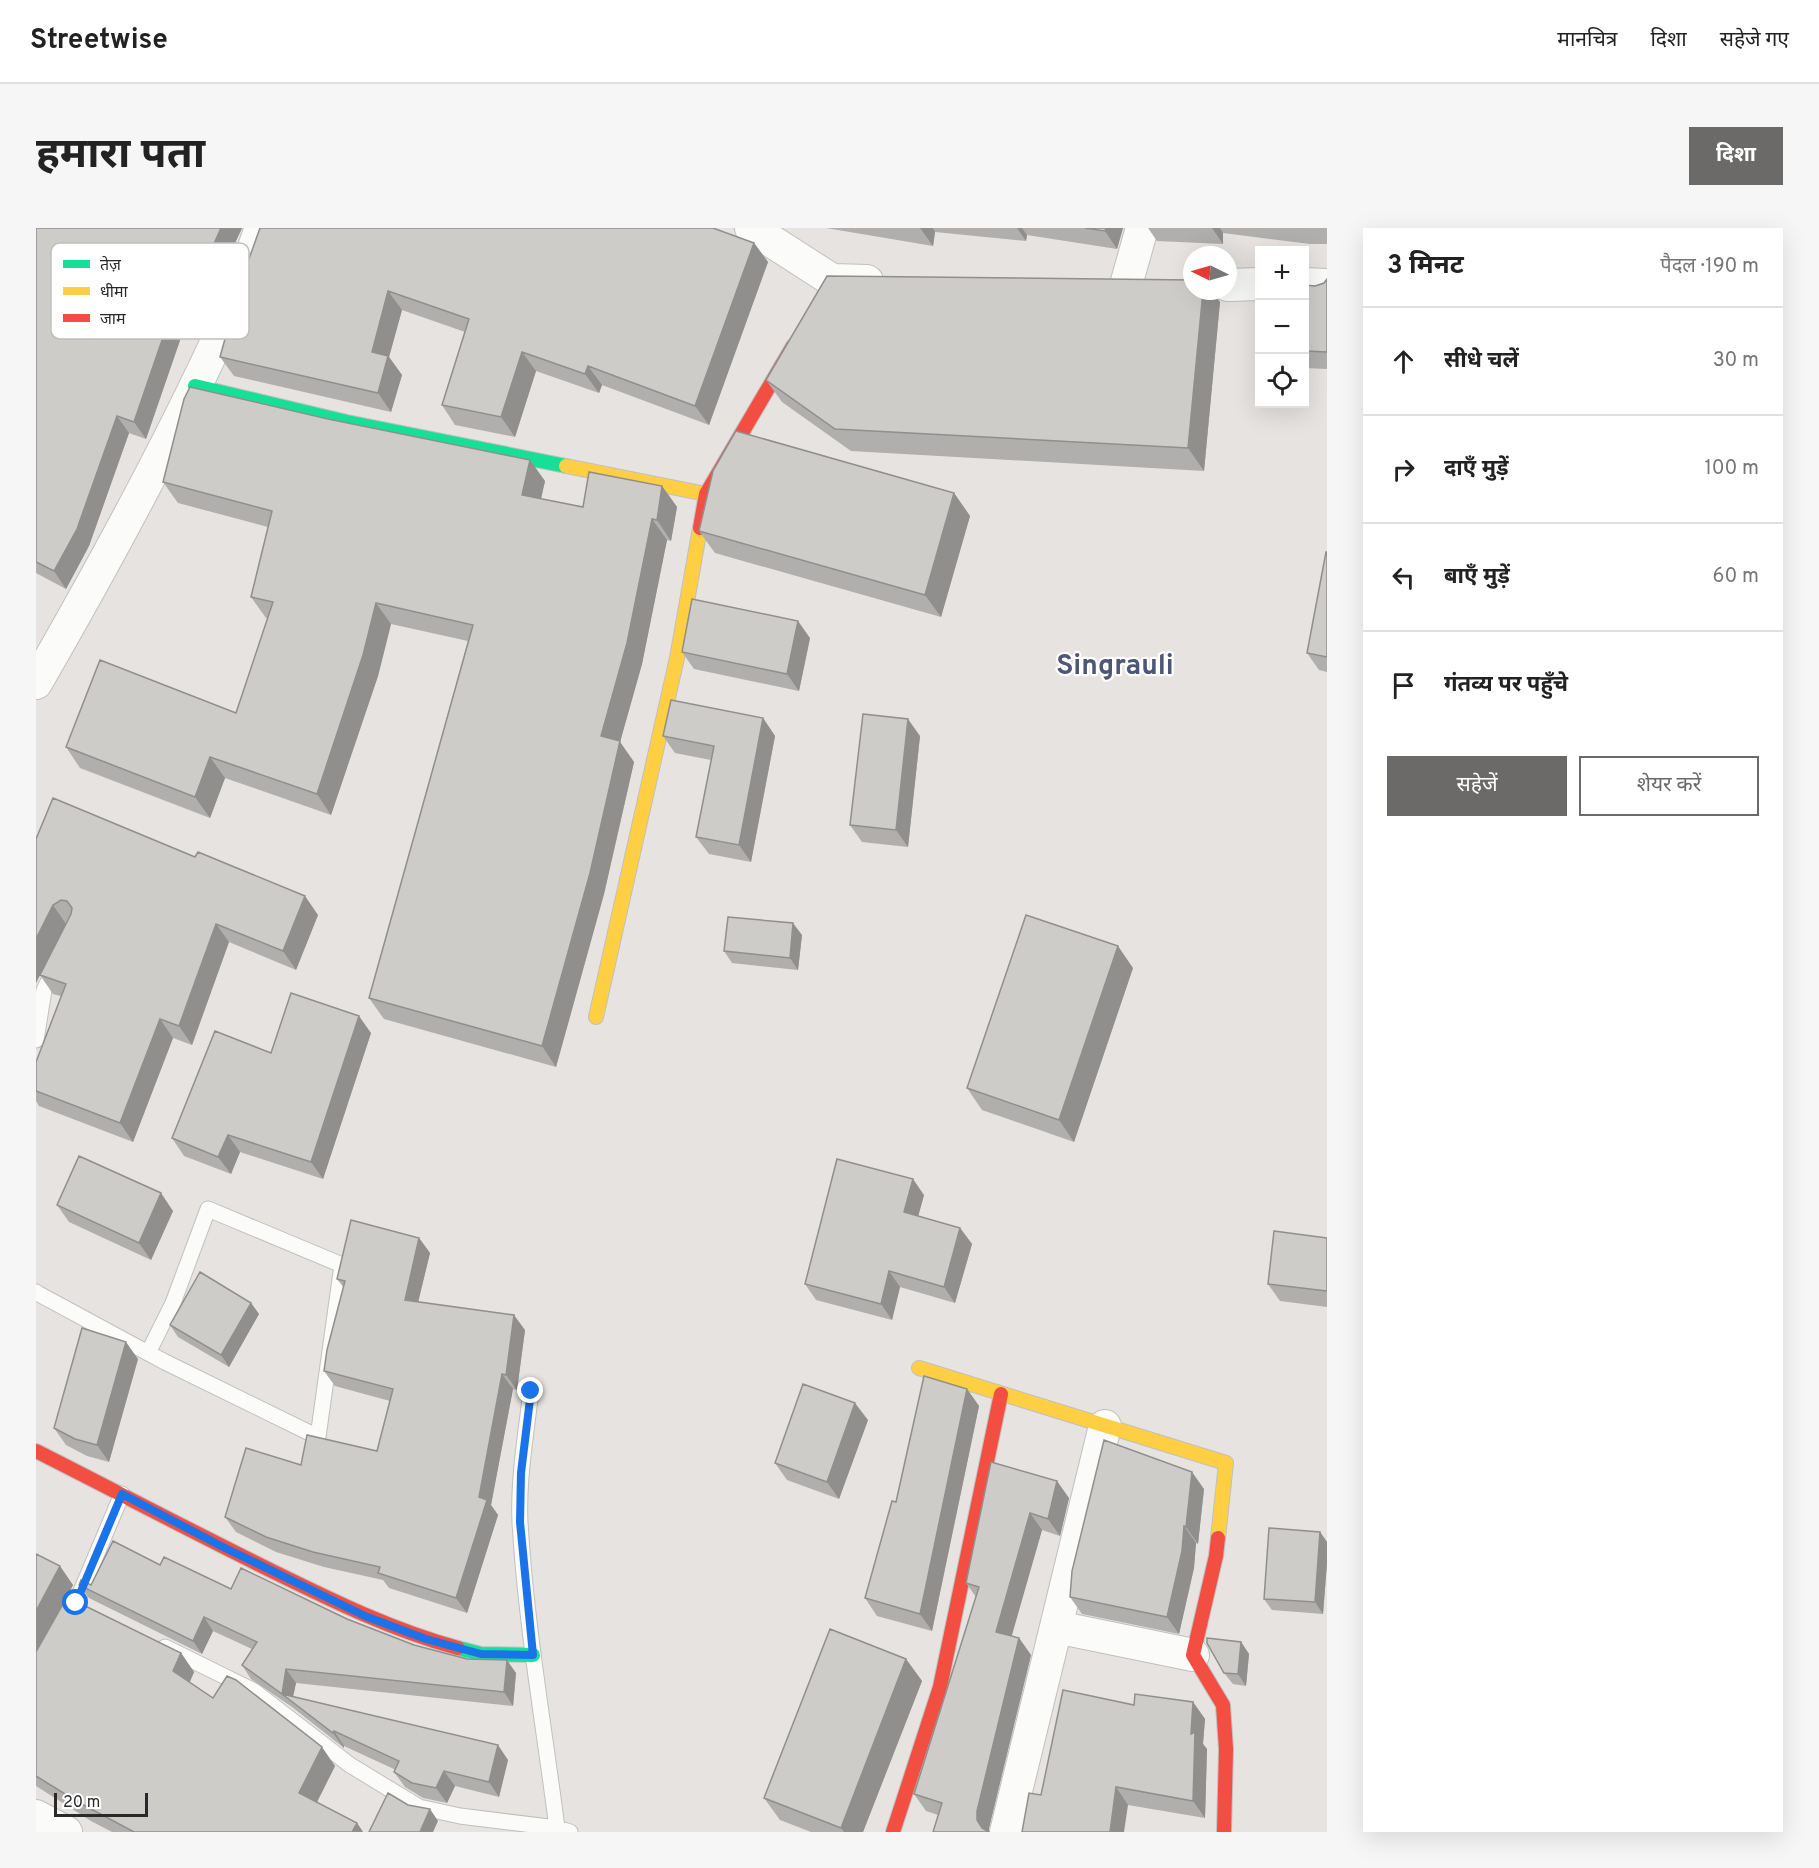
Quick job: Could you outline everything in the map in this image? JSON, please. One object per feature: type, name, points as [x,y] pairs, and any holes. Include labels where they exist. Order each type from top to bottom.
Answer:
[{"type":"street","points":[[249,260],[261,228]]},
{"type":"street","points":[[751,228],[829,285],[891,281]]},
{"type":"street","points":[[1142,228],[1114,285],[1159,285]]},
{"type":"street","points":[[1237,285],[1255,284]]},
{"type":"street","points":[[1309,284],[1327,285]]},
{"type":"street","points":[[596,1017],[677,658],[706,494],[802,331]]},
{"type":"street","points":[[36,683],[45,646],[101,570],[218,339]]},
{"type":"street","points":[[195,386],[347,422],[706,494]]},
{"type":"street","points":[[919,1368],[1226,1463],[1216,1556],[1193,1655],[1223,1705],[1226,1749],[1224,1832]]},
{"type":"street","points":[[893,1832],[940,1687],[1001,1394]]},
{"type":"street","points":[[1006,1832],[1105,1426]]},
{"type":"street","points":[[36,1451],[223,1547],[365,1616],[426,1639],[481,1654],[533,1655]]},
{"type":"street","points":[[1056,1627],[1193,1655]]},
{"type":"street","points":[[36,1816],[66,1832]]},
{"type":"lane","points":[[36,1040],[44,990],[60,959]]},
{"type":"lane","points":[[36,1292],[148,1353],[318,1437],[342,1265],[208,1209],[173,1303],[148,1353]]},
{"type":"lane","points":[[149,1639],[254,1690],[350,1765],[419,1807],[460,1816],[563,1830],[533,1655],[520,1522],[521,1473],[531,1391]]},
{"type":"lane","points":[[78,1608],[122,1494]]},
{"type":"building","points":[[36,228],[221,228],[214,243],[51,243],[51,339],[162,339],[134,422],[117,416],[77,529],[54,571],[36,562]]},
{"type":"building","points":[[260,228],[713,228],[754,243],[695,406],[588,366],[585,374],[522,352],[501,417],[442,405],[469,319],[388,291],[372,352],[388,356],[378,393],[220,357],[225,339],[249,339],[249,259]]},
{"type":"building","points":[[1085,228],[1106,228],[1105,231]]},
{"type":"building","points":[[827,276],[1183,280],[1183,300],[1202,300],[1188,448],[835,429],[766,380]]},
{"type":"building","points":[[1327,279],[1327,352],[1309,351],[1309,285],[1324,283]]},
{"type":"building","points":[[190,387],[328,419],[530,460],[522,495],[583,507],[589,472],[662,486],[657,520],[652,519],[627,643],[601,736],[620,741],[590,873],[542,1046],[369,998],[473,625],[376,603],[363,655],[317,794],[210,757],[195,797],[66,747],[100,660],[236,713],[273,602],[251,597],[272,511],[163,482],[184,399]]},
{"type":"building","points":[[736,431],[954,493],[925,595],[699,531],[713,471]]},
{"type":"building","points":[[1327,552],[1327,657],[1307,653]]},
{"type":"building","points":[[692,599],[798,621],[787,674],[682,652]]},
{"type":"building","points":[[671,700],[763,718],[739,845],[696,837],[714,746],[663,736]]},
{"type":"building","points":[[863,714],[908,719],[896,830],[850,825]]},
{"type":"building","points":[[53,798],[195,857],[198,852],[305,896],[283,951],[216,924],[179,1026],[160,1019],[120,1123],[36,1091],[36,1062],[66,984],[40,975],[72,908],[67,901],[61,900],[53,905],[36,939],[36,839]]},
{"type":"building","points":[[1026,915],[1118,946],[1059,1120],[967,1088]]},
{"type":"building","points":[[728,917],[793,923],[790,958],[724,951]]},
{"type":"building","points":[[291,993],[359,1016],[311,1162],[228,1135],[218,1157],[172,1138],[215,1031],[271,1053]]},
{"type":"building","points":[[79,1156],[161,1193],[139,1243],[57,1205]]},
{"type":"building","points":[[837,1159],[913,1179],[904,1212],[960,1228],[944,1287],[889,1271],[881,1304],[805,1284]]},
{"type":"building","points":[[351,1220],[419,1238],[405,1300],[514,1315],[506,1375],[502,1374],[479,1497],[487,1500],[456,1598],[378,1573],[380,1567],[313,1552],[266,1537],[225,1517],[246,1448],[301,1465],[307,1435],[377,1451],[393,1389],[324,1371],[327,1350],[345,1281],[337,1279]]},
{"type":"building","points":[[1274,1231],[1327,1238],[1327,1291],[1268,1284]]},
{"type":"building","points":[[200,1272],[251,1303],[221,1355],[170,1325]]},
{"type":"building","points":[[82,1328],[126,1342],[97,1445],[75,1439],[54,1428]]},
{"type":"building","points":[[924,1376],[967,1389],[920,1614],[865,1598],[892,1501],[896,1502]]},
{"type":"building","points":[[803,1384],[855,1403],[827,1482],[775,1463]]},
{"type":"building","points":[[1104,1440],[1192,1472],[1182,1551],[1167,1617],[1070,1597],[1072,1571]]},
{"type":"building","points":[[991,1462],[1057,1481],[1048,1519],[1030,1513],[996,1632],[1019,1638],[977,1811],[977,1820],[982,1828],[989,1832],[933,1832],[942,1803],[914,1794],[979,1587],[966,1583]]},
{"type":"building","points":[[1269,1528],[1320,1532],[1315,1602],[1264,1599]]},
{"type":"building","points":[[113,1541],[160,1565],[164,1557],[231,1589],[241,1568],[347,1619],[414,1645],[467,1659],[507,1660],[504,1692],[286,1669],[282,1694],[242,1665],[257,1642],[204,1617],[193,1641],[79,1585],[81,1580],[91,1585]]},
{"type":"building","points":[[36,1554],[60,1566],[36,1611]]},
{"type":"building","points":[[67,1597],[181,1653],[173,1671],[213,1698],[227,1676],[236,1680],[322,1747],[299,1793],[357,1823],[352,1832],[134,1832],[36,1776],[36,1652]]},
{"type":"building","points":[[830,1629],[906,1659],[841,1828],[764,1798]]},
{"type":"building","points":[[1207,1638],[1241,1642],[1238,1674],[1224,1673],[1207,1643]]},
{"type":"building","points":[[1063,1690],[1134,1705],[1135,1694],[1193,1702],[1191,1734],[1195,1732],[1193,1801],[1116,1787],[1110,1832],[1022,1832],[1029,1793],[1041,1795]]},
{"type":"building","points":[[282,1694],[498,1745],[489,1782],[444,1771],[436,1788],[412,1783],[394,1772],[399,1761],[334,1731],[333,1733]]},
{"type":"building","points":[[388,1793],[408,1805],[430,1809],[420,1832],[369,1832]]},
{"type":"traffic: fast","points":[[195,386],[347,422],[566,466]]},
{"type":"traffic: fast","points":[[458,1648],[481,1654],[533,1655]]},
{"type":"traffic: slow","points":[[566,466],[706,494]]},
{"type":"traffic: slow","points":[[596,1017],[677,658],[700,528]]},
{"type":"traffic: slow","points":[[919,1368],[1226,1463],[1218,1538]]},
{"type":"traffic: jam","points":[[700,528],[706,494],[793,346]]},
{"type":"traffic: jam","points":[[893,1832],[940,1687],[1001,1394]]},
{"type":"traffic: jam","points":[[36,1451],[340,1604],[410,1633],[458,1648]]},
{"type":"traffic: jam","points":[[1218,1538],[1216,1556],[1193,1655],[1223,1705],[1226,1749],[1224,1832]]},
{"type":"district","name":"Singrauli","points":[[1115,667]]},
{"type":"route","points":[[76,1603],[122,1494],[223,1547],[365,1616],[426,1639],[481,1654],[533,1655],[520,1522],[521,1473],[531,1391]]}]
